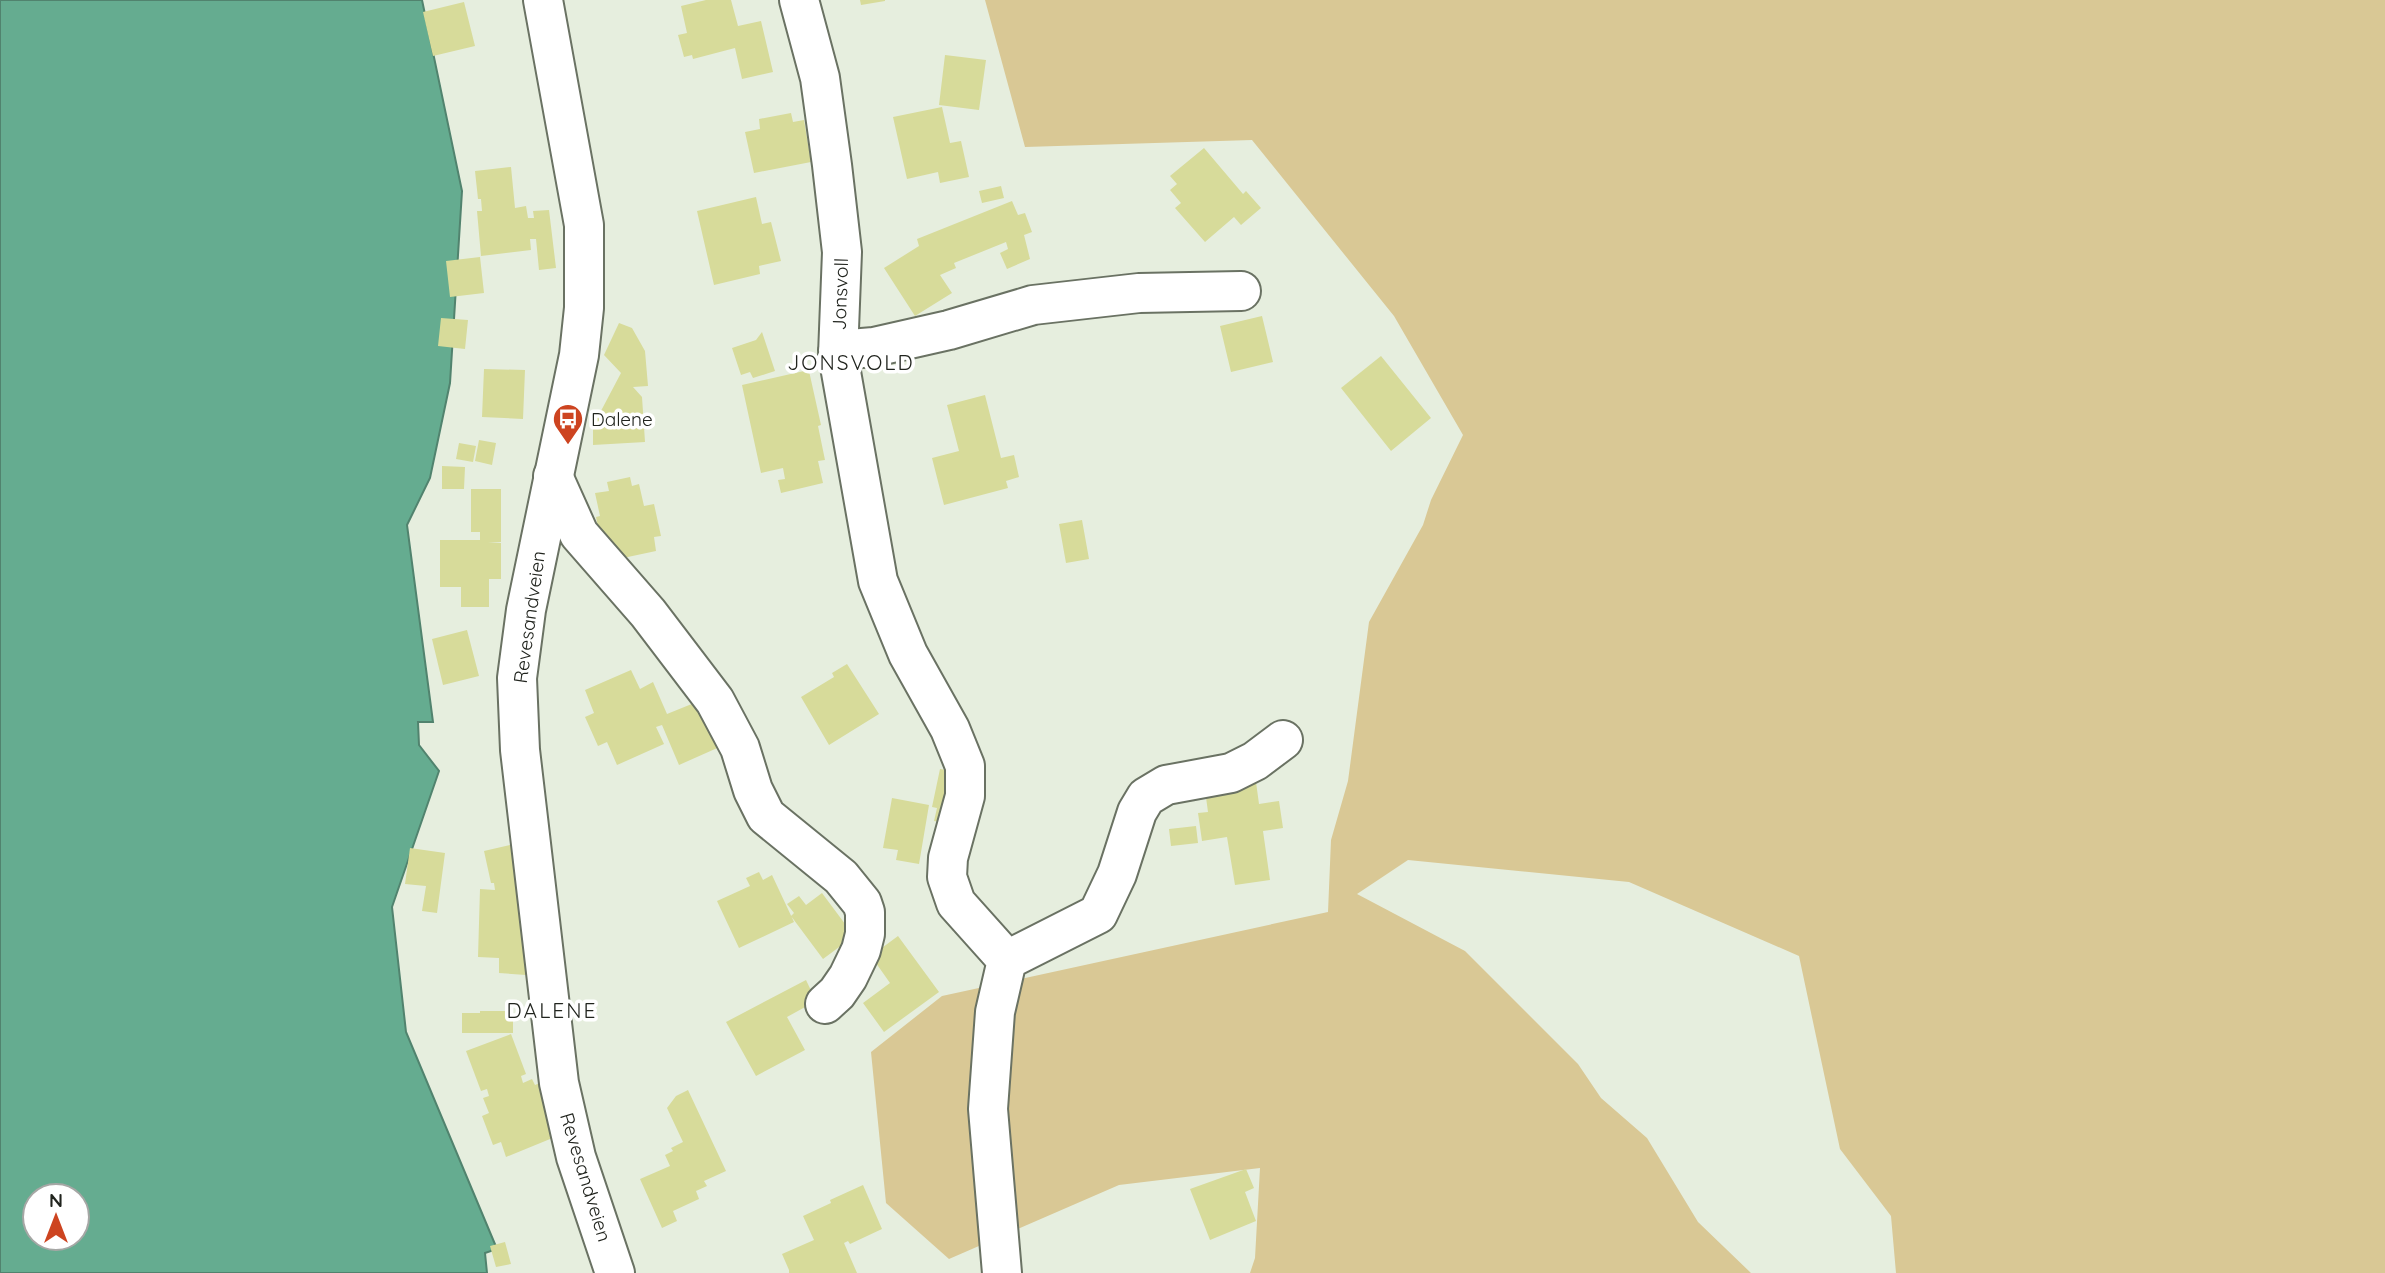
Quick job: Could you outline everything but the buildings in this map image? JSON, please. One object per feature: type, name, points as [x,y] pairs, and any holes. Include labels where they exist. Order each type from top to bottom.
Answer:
[{"type":"street","name":"Revesandveien","points":[[543,0],[584,225],[584,308],[579,355],[526,610],[517,678],[520,750],[559,1083],[576,1157],[615,1273]]},
{"type":"street","name":"Jonsvoll","points":[[799,0],[820,78],[842,252],[838,351],[874,347],[949,330],[1033,305],[1139,293],[1241,291]]},
{"type":"street","points":[[838,351],[878,581],[908,654],[950,729],[965,766],[965,796],[948,859],[947,877],[956,903],[1007,960]]},
{"type":"street","points":[[553,476],[579,534],[648,613],[715,701],[740,748],[753,790],[766,816],[841,877],[862,903],[865,912],[865,934],[848,977],[825,1004]]},
{"type":"street","points":[[1007,960],[1098,914],[1117,874],[1137,812],[1146,797],[1166,785],[1231,773],[1255,761],[1283,740]]},
{"type":"street","points":[[1002,1273],[988,1109],[995,1012],[1007,960]]},
{"type":"shaded area","points":[[0,0],[422,0],[462,191],[450,383],[430,478],[407,525],[433,722],[418,722],[419,745],[439,771],[392,907],[406,1032],[497,1249],[485,1253],[487,1273],[0,1273]]},
{"type":"shaded area","points":[[985,0],[2385,0],[2385,1273],[1896,1273],[1891,1216],[1840,1149],[1799,956],[1629,882],[1408,860],[1357,894],[1465,951],[1578,1064],[1601,1098],[1647,1138],[1698,1222],[1751,1273],[1250,1273],[1255,1258],[1260,1168],[1119,1185],[949,1259],[886,1203],[871,1052],[942,996],[1328,912],[1331,840],[1348,781],[1369,622],[1423,525],[1431,500],[1463,435],[1394,316],[1252,140],[1025,147]]},
{"type":"place","name":"Dalene","points":[[568,446]]},
{"type":"district","name":"JONSVOLD","points":[[851,363]]},
{"type":"district","name":"DALENE","points":[[552,1011]]}]
